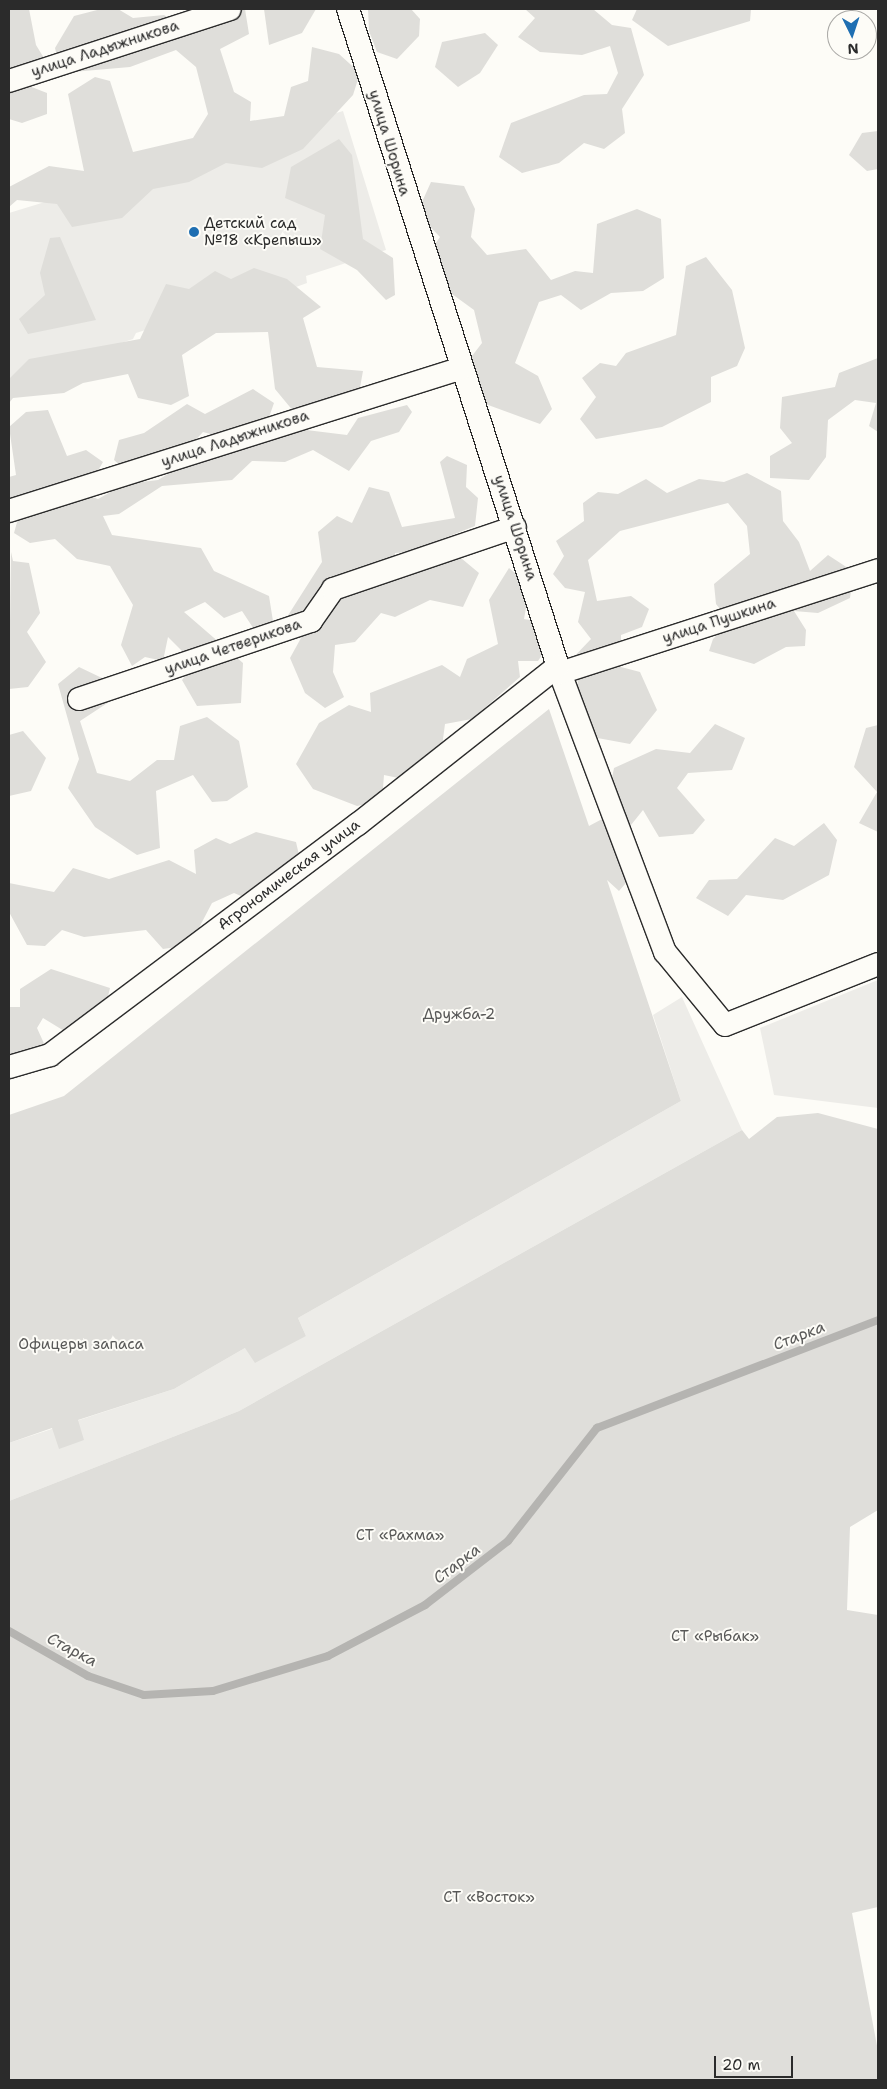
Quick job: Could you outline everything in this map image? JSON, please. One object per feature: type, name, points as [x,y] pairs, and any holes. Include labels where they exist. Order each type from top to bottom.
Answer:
[{"type":"street","name":"улица Ладыжникова","points":[[9,81],[230,9]]},
{"type":"street","name":"улица Шорина","points":[[348,9],[462,368],[515,527],[559,670],[665,952],[725,1025],[878,964]]},
{"type":"street","name":"улица Ладыжникова","points":[[9,511],[462,368]]},
{"type":"street","name":"улица Четверикова","points":[[79,699],[310,621],[333,590],[515,527]]},
{"type":"street","name":"улица Пушкина","points":[[559,670],[878,570]]},
{"type":"street","name":"Агрономическая улица","points":[[9,1066],[50,1055],[358,824],[559,670]]},
{"type":"shaded area","name":"Детский сад №18 «Крепыш»","points":[[343,111],[386,250],[306,276],[307,283],[274,295],[273,290],[136,333],[133,339],[16,378],[9,386],[9,213]]},
{"type":"shaded area","points":[[878,980],[878,1108],[774,1095],[760,1028]]},
{"type":"shaded area","points":[[682,997],[742,1130],[239,1411],[9,1501],[9,1443],[174,1389],[245,1348],[306,1336],[298,1318],[681,1101],[653,1015]]},
{"type":"green space","points":[[9,9],[29,9],[36,45],[47,63],[9,88]]},
{"type":"green space","points":[[101,9],[118,9],[133,18],[164,15],[195,33],[188,9],[245,9],[249,34],[220,49],[234,92],[251,102],[250,121],[284,116],[291,87],[308,81],[312,47],[339,54],[360,73],[353,95],[303,149],[262,168],[226,163],[189,182],[153,189],[122,218],[72,227],[57,204],[17,200],[9,207],[9,187],[49,166],[84,171],[68,94],[95,77],[110,81],[133,152],[193,138],[208,114],[196,67],[176,50],[130,67],[61,73],[55,48],[74,16]]},
{"type":"green space","points":[[264,9],[316,9],[302,33],[269,45]]},
{"type":"green space","points":[[368,9],[411,9],[420,19],[419,36],[397,59],[377,52],[369,31]]},
{"type":"green space","points":[[525,9],[593,9],[612,25],[631,28],[644,75],[622,109],[625,133],[604,149],[584,143],[559,163],[522,173],[499,157],[511,123],[584,95],[607,94],[618,73],[610,46],[582,55],[540,52],[518,37],[535,18]]},
{"type":"green space","points":[[637,9],[751,9],[750,21],[668,46],[632,20]]},
{"type":"green space","points":[[485,33],[498,45],[480,73],[458,87],[435,67],[442,42]]},
{"type":"green space","points":[[24,84],[47,93],[47,114],[22,123],[9,119],[9,94]]},
{"type":"green space","points":[[878,131],[878,169],[867,171],[849,155],[862,133]]},
{"type":"green space","points":[[339,139],[352,155],[363,239],[393,258],[395,295],[386,300],[357,270],[320,249],[325,215],[285,198],[291,167]]},
{"type":"green space","points":[[431,182],[464,186],[475,209],[471,237],[487,255],[526,249],[551,280],[575,271],[593,273],[597,224],[637,209],[661,219],[664,278],[643,291],[611,293],[581,310],[561,295],[539,302],[515,363],[538,376],[552,409],[540,424],[480,402],[465,365],[482,343],[474,310],[441,286],[428,254],[440,237],[417,213]]},
{"type":"green space","points":[[60,237],[96,320],[28,334],[19,319],[45,295],[40,273],[50,238]]},
{"type":"green space","points":[[706,257],[732,290],[745,348],[737,366],[711,377],[711,402],[662,427],[596,439],[580,419],[596,397],[582,378],[600,363],[616,366],[626,353],[676,335],[686,266]]},
{"type":"green space","points":[[254,268],[287,279],[321,307],[303,318],[317,367],[363,371],[359,393],[294,412],[275,389],[268,332],[216,333],[182,355],[189,396],[171,405],[138,398],[128,374],[83,383],[64,393],[13,398],[9,403],[9,379],[29,359],[140,339],[166,284],[189,289],[215,271],[231,279]]},
{"type":"green space","points":[[878,358],[878,432],[869,426],[876,403],[855,400],[828,420],[826,457],[809,480],[770,478],[770,456],[792,443],[780,428],[782,397],[835,387],[839,373]]},
{"type":"green space","points":[[253,389],[274,403],[267,423],[222,437],[203,432],[187,449],[124,469],[114,460],[119,440],[144,433],[187,404],[205,414]]},
{"type":"green space","points":[[407,405],[412,412],[399,432],[371,441],[349,471],[313,450],[285,462],[252,461],[232,480],[162,486],[119,514],[103,516],[112,535],[201,548],[214,571],[269,596],[276,640],[263,643],[242,611],[224,618],[205,602],[184,612],[243,663],[241,703],[197,706],[182,680],[195,664],[168,637],[163,661],[145,657],[132,666],[121,645],[133,605],[110,566],[77,559],[55,539],[30,543],[14,533],[21,508],[78,492],[98,499],[125,484],[158,480],[201,454],[282,427],[347,435],[358,418]]},
{"type":"green space","points":[[48,410],[67,456],[86,450],[103,462],[93,479],[9,505],[9,477],[16,475],[9,427],[26,412]]},
{"type":"green space","points":[[447,456],[467,465],[466,487],[478,498],[475,526],[409,552],[395,553],[396,578],[461,558],[479,573],[463,607],[430,600],[395,617],[381,613],[355,642],[335,645],[333,672],[344,697],[325,708],[305,693],[290,658],[301,638],[287,617],[322,562],[318,532],[337,516],[352,523],[369,487],[389,492],[402,527],[455,518],[440,462]]},
{"type":"green space","points":[[747,473],[781,491],[783,521],[799,542],[810,571],[828,555],[854,572],[850,598],[818,613],[794,611],[806,630],[805,646],[786,647],[754,664],[709,651],[713,639],[730,622],[716,604],[714,584],[750,554],[747,526],[728,503],[620,531],[588,560],[597,601],[631,596],[649,609],[642,627],[621,635],[621,667],[640,672],[657,710],[630,744],[592,737],[568,707],[578,682],[569,662],[591,639],[578,622],[585,592],[565,588],[553,574],[564,556],[556,541],[584,521],[583,503],[598,492],[618,494],[646,479],[667,493],[699,479],[724,482]]},
{"type":"green space","points":[[11,552],[13,561],[29,563],[40,613],[27,632],[46,662],[28,687],[9,689]]},
{"type":"green space","points":[[509,568],[530,586],[524,619],[549,623],[554,637],[538,661],[518,661],[520,677],[472,719],[445,724],[441,754],[408,780],[384,775],[382,801],[357,806],[313,789],[296,764],[319,723],[349,705],[371,712],[370,693],[442,665],[460,677],[467,659],[498,644],[489,600]]},
{"type":"green space","points":[[79,667],[102,678],[109,702],[80,721],[97,773],[130,781],[157,760],[174,760],[180,726],[207,717],[239,741],[248,787],[227,801],[212,802],[193,775],[156,791],[160,848],[137,855],[95,827],[68,788],[79,759],[58,684]]},
{"type":"green space","name":"Дружба-2","points":[[549,709],[589,826],[604,818],[614,768],[656,749],[690,753],[715,724],[745,738],[732,770],[688,773],[677,788],[705,820],[693,834],[659,837],[643,810],[615,845],[631,877],[619,891],[607,880],[681,1101],[298,1318],[306,1336],[255,1363],[245,1348],[174,1389],[78,1420],[84,1440],[59,1449],[52,1428],[9,1443],[9,1115],[64,1096]]},
{"type":"green space","points":[[878,725],[878,832],[859,823],[877,792],[854,767],[866,728]]},
{"type":"green space","points":[[23,731],[46,758],[31,791],[9,796],[9,735]]},
{"type":"green space","points":[[824,823],[837,840],[829,875],[783,900],[746,895],[728,916],[696,898],[709,880],[737,879],[775,838],[794,846]]},
{"type":"green space","points":[[256,832],[296,842],[299,855],[281,867],[283,892],[265,906],[234,893],[212,903],[190,945],[163,949],[146,930],[84,937],[62,930],[45,946],[27,945],[9,912],[9,883],[54,892],[73,868],[109,879],[169,860],[196,874],[194,850],[216,838],[230,844]]},
{"type":"green space","points":[[51,969],[110,988],[101,1025],[79,1040],[43,1018],[37,1028],[52,1061],[24,1075],[9,1076],[9,1007],[20,1007],[20,989]]},
{"type":"green space","points":[[818,1113],[878,1129],[878,1510],[850,1527],[847,1610],[878,1615],[878,1907],[852,1913],[878,2051],[878,2080],[9,2080],[9,1501],[239,1411],[742,1130],[749,1139],[777,1117]]},
{"type":"waterway","name":"Старка","points":[[9,1631],[88,1676],[144,1695],[213,1691],[328,1656],[425,1605],[508,1541],[597,1428],[878,1320]]},
{"type":"place","name":"Детский сад №18 «Крепыш»","points":[[194,232]]},
{"type":"park label","name":"Офицеры запаса","points":[[81,1345]]},
{"type":"park label","name":"СТ «Рахма»","points":[[400,1536]]},
{"type":"park label","name":"СТ «Рыбак»","points":[[715,1637]]},
{"type":"park label","name":"СТ «Восток»","points":[[489,1898]]}]
